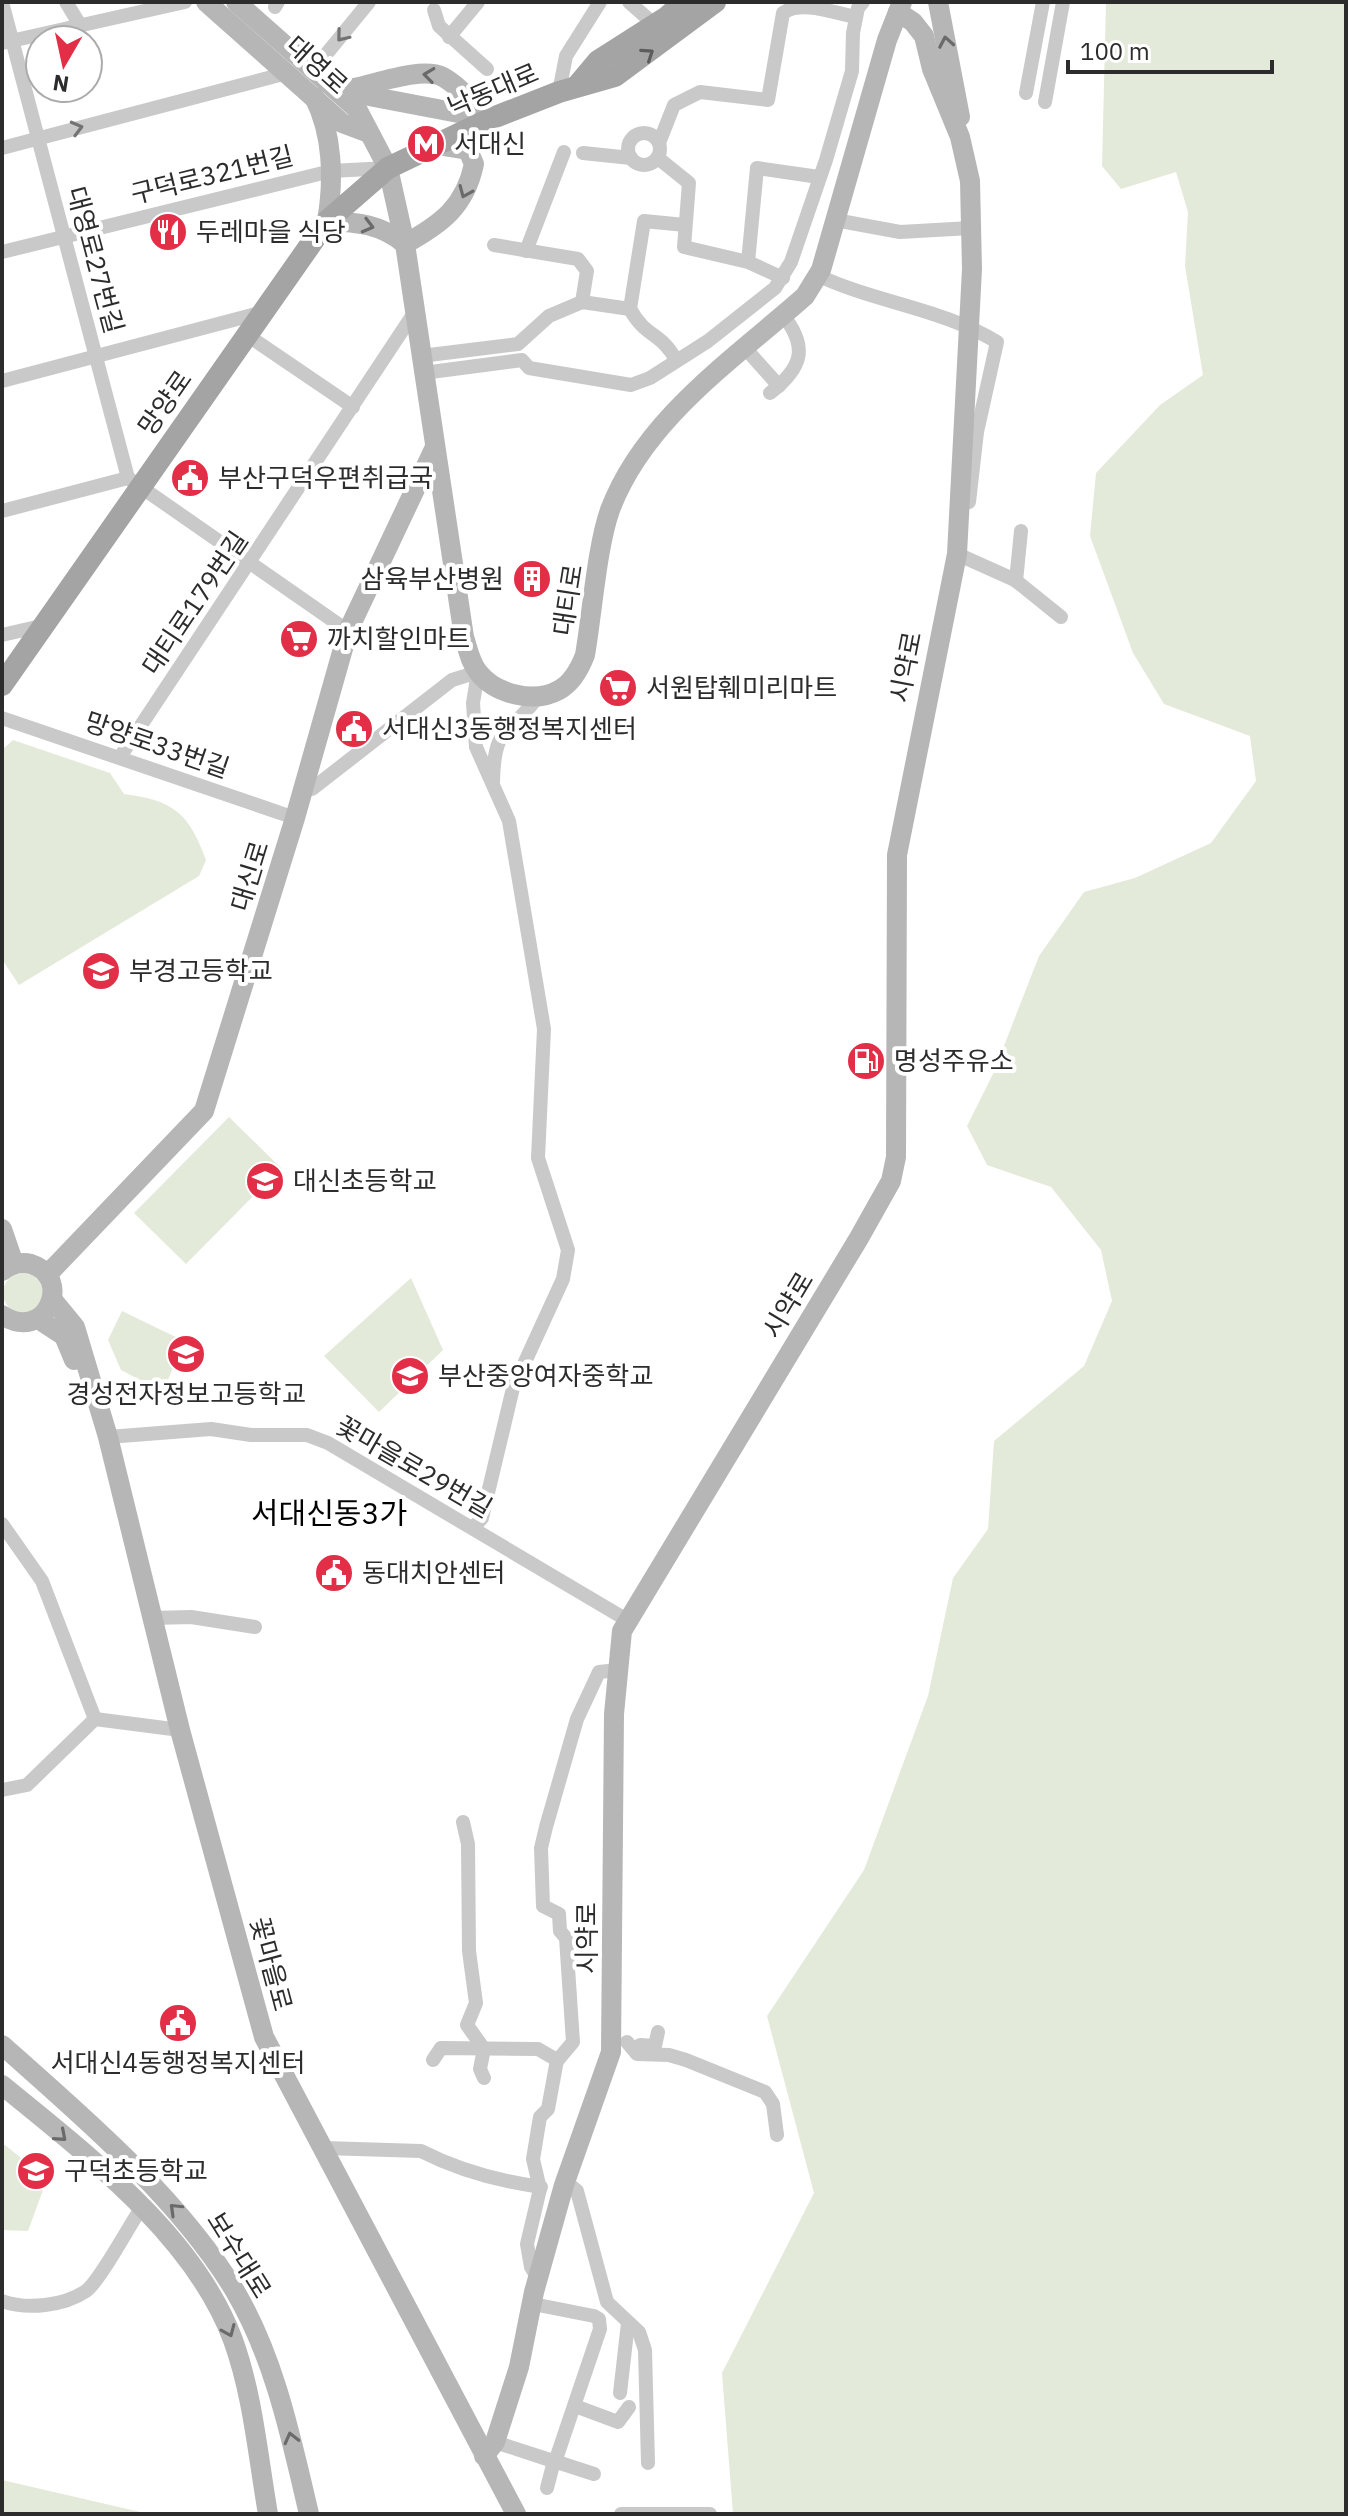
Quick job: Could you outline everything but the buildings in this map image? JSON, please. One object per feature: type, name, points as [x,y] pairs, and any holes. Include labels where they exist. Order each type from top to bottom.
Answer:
[{"type":"main road","name":"대영로","points":[[206,2],[342,123],[366,132]]},
{"type":"main road","name":"대영로","points":[[236,2],[357,109],[366,132]]},
{"type":"main road","name":"낙동대로","points":[[568,89],[598,61],[655,25],[684,2]]},
{"type":"main road","name":"낙동대로","points":[[388,168],[490,119],[568,89],[615,76],[715,2]]},
{"type":"main road","name":"시약로","points":[[938,2],[960,119],[960,137]]},
{"type":"main road","name":"시약로","points":[[490,2449],[519,2367],[538,2278],[565,2181],[619,2043],[614,1714],[627,1620],[891,1181],[896,1157],[897,855],[961,555],[971,228],[970,181],[960,137],[932,69],[924,36],[900,7]]},
{"type":"main road","name":"대티로","points":[[539,695],[558,691],[566,685],[585,655],[609,513],[626,475],[660,425],[805,296],[817,275],[900,7]]},
{"type":"main road","points":[[338,91],[365,88],[396,77],[430,73],[460,90],[490,119]]},
{"type":"main road","points":[[338,91],[490,119]]},
{"type":"main road","points":[[314,97],[325,124],[331,171],[327,221],[367,223],[392,234],[405,244]]},
{"type":"main road","points":[[366,132],[388,168],[405,244],[464,637],[478,672],[503,691],[539,695]]},
{"type":"main road","points":[[405,244],[446,220],[459,206],[472,176],[474,164],[468,150],[437,145]]},
{"type":"main road","name":"망양로","points":[[2,685],[134,483],[264,312],[327,221],[388,168]]},
{"type":"main road","name":"대신로","points":[[47,1275],[204,1111],[304,789],[348,631],[435,447]]},
{"type":"main road","points":[[2,1229],[8,1267],[26,1263],[47,1275]]},
{"type":"main road","name":"꽃마을로","points":[[47,1275],[52,1299],[75,1327],[89,1383],[108,1437],[180,1730],[264,2037],[490,2449],[516,2514]]},
{"type":"main road","points":[[5,1323],[38,1319],[52,1299]]},
{"type":"main road","name":"꽃마을로","points":[[38,1319],[64,1336],[77,1368],[89,1383]]},
{"type":"main road","name":"보수대로","points":[[2,2045],[189,2223],[235,2292],[281,2400],[309,2514]]},
{"type":"main road","name":"보수대로","points":[[2,2085],[142,2207],[173,2239],[219,2306],[234,2343],[247,2393],[268,2514]]},
{"type":"street","name":"대영로27번길","points":[[2,2],[7,41],[38,139],[95,357],[134,483]]},
{"type":"street","points":[[66,2],[79,24]]},
{"type":"street","points":[[85,24],[185,2]]},
{"type":"street","points":[[314,69],[369,2]]},
{"type":"street","points":[[449,37],[478,2]]},
{"type":"street","points":[[568,89],[566,56],[600,2]]},
{"type":"street","points":[[629,2],[655,25]]},
{"type":"street","points":[[422,364],[522,360],[529,368],[631,385],[650,378],[708,341],[764,299],[783,278],[819,177],[852,71],[856,17],[863,2]]},
{"type":"street","points":[[1026,93],[1043,2]]},
{"type":"street","points":[[1045,102],[1063,2]]},
{"type":"street","points":[[583,153],[631,158],[644,165],[658,151],[674,105],[700,92],[768,100],[783,13],[788,9],[801,5],[856,17]]},
{"type":"street","points":[[434,10],[439,26],[487,69]]},
{"type":"street","points":[[2,148],[287,73]]},
{"type":"street","points":[[631,158],[629,143],[637,135],[653,135],[658,151],[689,183],[684,247],[748,262],[783,278]]},
{"type":"street","points":[[526,251],[564,152]]},
{"type":"street","name":"구덕로321번길","points":[[2,252],[331,171],[388,168]]},
{"type":"street","points":[[748,262],[757,168],[819,177]]},
{"type":"street","points":[[835,220],[900,232],[971,228]]},
{"type":"street","points":[[676,360],[665,341],[640,328],[630,309],[644,221],[685,225]]},
{"type":"street","points":[[494,245],[578,259],[585,264],[582,302]]},
{"type":"street","points":[[817,275],[848,289],[968,324],[997,342],[977,432],[961,555],[1016,581],[1061,617]]},
{"type":"street","points":[[422,364],[518,344],[549,316],[582,302],[630,309]]},
{"type":"street","points":[[2,381],[264,312]]},
{"type":"street","name":"대티로179번길","points":[[120,757],[414,313]]},
{"type":"street","points":[[746,349],[775,390],[795,369],[800,345],[796,331],[783,315]]},
{"type":"street","points":[[247,335],[353,407]]},
{"type":"street","points":[[2,511],[134,483],[348,631]]},
{"type":"street","points":[[1016,581],[1021,531]]},
{"type":"street","points":[[2,635],[41,626]]},
{"type":"street","points":[[304,789],[312,789],[452,680],[478,672],[473,703],[476,747],[492,791],[509,821],[544,1029],[538,1158],[568,1250],[563,1279],[513,1388],[482,1518],[473,1528]]},
{"type":"street","points":[[492,791],[498,740],[504,730],[529,710],[539,695]]},
{"type":"street","name":"망양로33번길","points":[[2,718],[295,818]]},
{"type":"street","name":"꽃마을로29번길","points":[[108,1437],[211,1429],[251,1435],[307,1435],[328,1443],[627,1620]]},
{"type":"street","points":[[2,1524],[42,1581],[95,1719]]},
{"type":"street","points":[[152,1618],[191,1617],[255,1627]]},
{"type":"street","points":[[538,2278],[531,2267],[527,2244],[541,2187],[533,2159],[540,2117],[548,2109],[550,2081],[557,2061],[574,2038],[567,1942],[560,1931],[559,1914],[543,1906],[541,1848],[577,1719],[599,1672],[618,1670]]},
{"type":"street","points":[[95,1719],[180,1730]]},
{"type":"street","points":[[2,1790],[27,1785],[95,1719]]},
{"type":"street","points":[[463,1822],[468,1844],[469,1951],[476,2003],[467,2025],[484,2049],[480,2069],[484,2078]]},
{"type":"street","points":[[534,1914],[537,1894],[543,1891]]},
{"type":"street","points":[[619,2043],[652,2047],[658,2044],[658,2032]]},
{"type":"street","points":[[619,2043],[637,2054],[678,2058],[765,2092],[773,2104],[777,2135]]},
{"type":"street","points":[[433,2060],[441,2048],[538,2049],[557,2061]]},
{"type":"street","points":[[324,2148],[421,2151],[431,2159],[496,2181],[541,2187]]},
{"type":"street","points":[[565,2181],[577,2191],[607,2302],[639,2332],[645,2350],[648,2463]]},
{"type":"street","points":[[2,2301],[14,2305],[51,2305],[88,2290],[142,2207]]},
{"type":"street","points":[[533,2304],[599,2319],[600,2329],[547,2488]]},
{"type":"street","points":[[620,2393],[628,2323]]},
{"type":"street","points":[[575,2406],[618,2422],[629,2407]]},
{"type":"street","points":[[490,2449],[554,2461],[594,2474]]},
{"type":"street","points":[[621,2514],[710,2514]]},
{"type":"green space","points":[[1106,2],[1346,2],[1346,2514],[733,2514],[722,2373],[814,2193],[767,2016],[864,1870],[928,1696],[953,1578],[988,1529],[994,1441],[1084,1366],[1112,1301],[1101,1250],[1051,1187],[987,1165],[967,1126],[993,1074],[1039,956],[1084,892],[1135,878],[1211,843],[1256,781],[1250,736],[1164,704],[1133,653],[1090,536],[1096,473],[1160,405],[1203,375],[1185,266],[1188,212],[1176,172],[1121,189],[1102,166]]},
{"type":"green space","points":[[13,740],[110,773],[124,794],[167,805],[186,820],[206,860],[199,876],[19,985],[2,959],[2,750]]},
{"type":"green space","points":[[229,1117],[281,1168],[186,1264],[134,1213]]},
{"type":"green space","points":[[23,1273],[37,1279],[43,1293],[37,1307],[23,1313],[9,1307],[3,1293],[9,1279]]},
{"type":"green space","points":[[411,1278],[443,1350],[379,1412],[324,1356]]},
{"type":"green space","points":[[122,1311],[184,1341],[163,1392],[121,1370],[108,1340]]},
{"type":"green space","points":[[5,2145],[47,2179],[28,2231],[2,2230],[2,2146]]},
{"type":"green space","points":[[2,2480],[149,2514],[2,2514]]},
{"type":"place","name":"서대신","points":[[426,144]]},
{"type":"place","name":"두레마을 식당","points":[[168,232]]},
{"type":"place","name":"부산구덕우편취급국","points":[[190,478]]},
{"type":"place","name":"삼육부산병원","points":[[532,579]]},
{"type":"place","name":"까치할인마트","points":[[299,639]]},
{"type":"place","name":"서원탑훼미리마트","points":[[618,688]]},
{"type":"place","name":"서대신3동행정복지센터","points":[[354,729]]},
{"type":"place","name":"부경고등학교","points":[[101,971]]},
{"type":"place","name":"명성주유소","points":[[866,1061]]},
{"type":"place","name":"대신초등학교","points":[[265,1181]]},
{"type":"place","name":"경성전자정보고등학교","points":[[186,1354]]},
{"type":"place","name":"부산중앙여자중학교","points":[[410,1376]]},
{"type":"place","name":"동대치안센터","points":[[334,1573]]},
{"type":"place","name":"서대신4동행정복지센터","points":[[178,2023]]},
{"type":"place","name":"구덕초등학교","points":[[36,2171]]},
{"type":"district","name":"서대신동3가","points":[[329,1514]]}]
